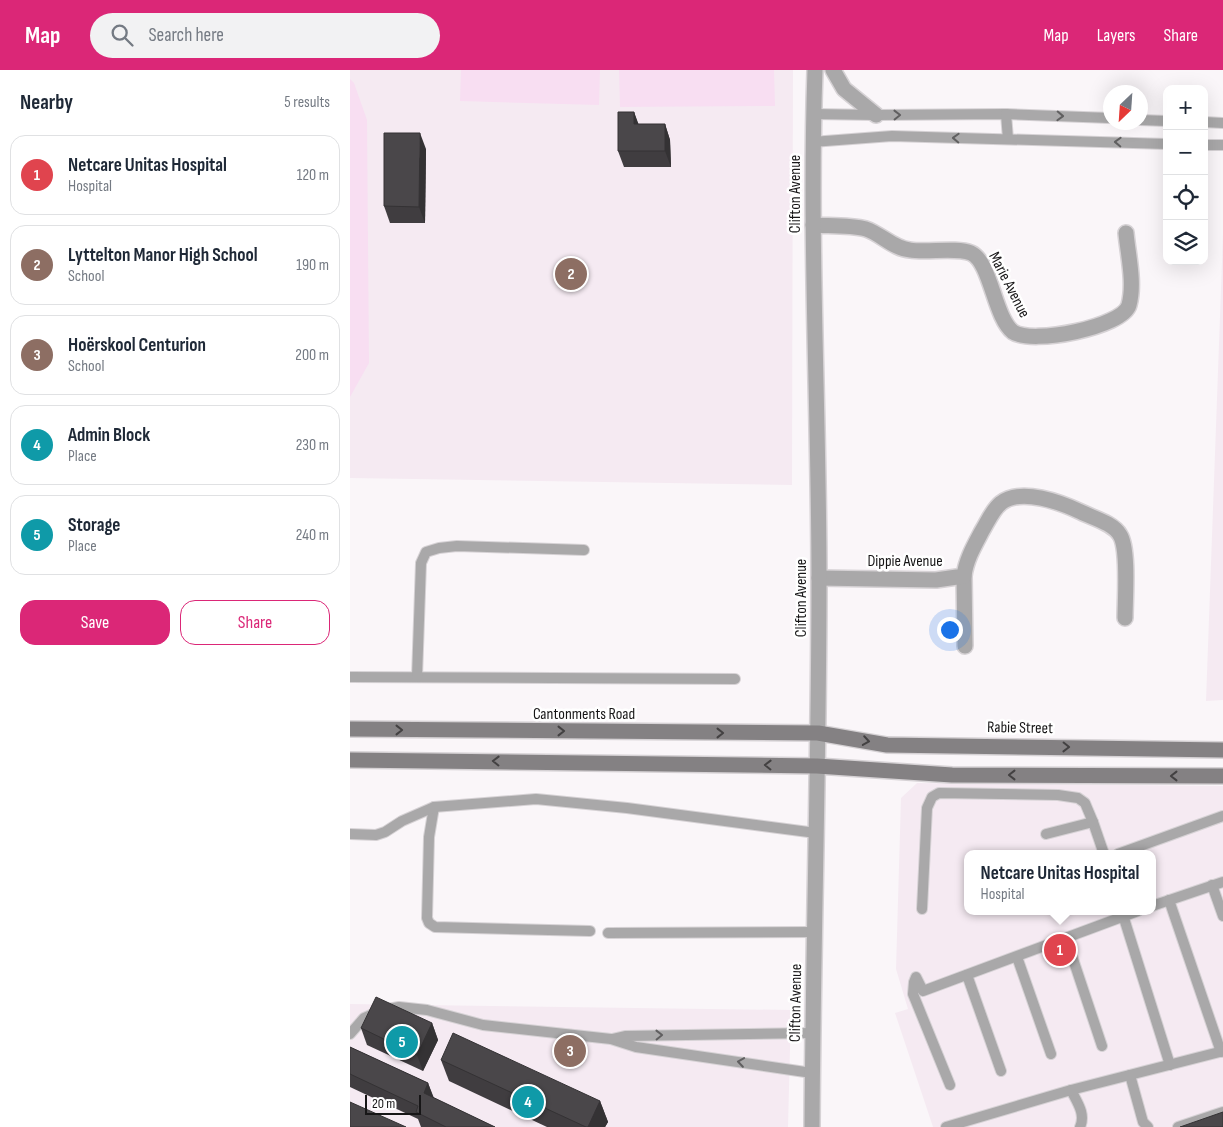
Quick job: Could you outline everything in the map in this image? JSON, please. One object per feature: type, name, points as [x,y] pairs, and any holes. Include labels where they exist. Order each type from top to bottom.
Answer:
[{"type":"main road","name":"Cantonments Road","points":[[350,730],[818,733]]},
{"type":"main road","name":"Rabie Street","points":[[818,733],[888,745],[1223,750]]},
{"type":"main road","points":[[350,760],[817,766],[952,775],[1223,776]]},
{"type":"street","name":"Clifton Avenue","points":[[812,1127],[819,578],[812,225],[812,142],[815,70]]},
{"type":"street","points":[[832,70],[844,89],[876,115]]},
{"type":"street","name":"Marie Avenue","points":[[812,225],[864,229],[908,250],[962,251],[970,253],[980,260],[1005,321],[1012,331],[1019,335],[1042,337],[1066,335],[1115,319],[1123,314],[1129,306],[1131,282],[1126,233]]},
{"type":"street","name":"Dippie Avenue","points":[[819,578],[936,580],[964,576],[966,565],[974,546],[991,514],[1000,503],[1015,497],[1034,496],[1070,507],[1106,524],[1119,533],[1124,547],[1125,618]]},
{"type":"street","points":[[964,576],[965,646]]},
{"type":"lane","points":[[813,114],[1006,114],[1103,118]]},
{"type":"lane","points":[[1006,114],[1008,139]]},
{"type":"lane","points":[[1148,120],[1163,121]]},
{"type":"lane","points":[[1208,122],[1223,123]]},
{"type":"lane","points":[[812,142],[892,136],[1163,144]]},
{"type":"lane","points":[[1208,144],[1223,145]]},
{"type":"lane","points":[[417,677],[421,562],[426,552],[438,548],[458,546],[584,550]]},
{"type":"lane","points":[[350,677],[735,678]]},
{"type":"lane","points":[[922,909],[927,808],[932,797],[940,793],[1058,795],[1078,798],[1085,803],[1094,822],[1103,850]]},
{"type":"lane","points":[[350,834],[376,835],[434,807],[536,799],[627,808],[816,833]]},
{"type":"lane","points":[[434,807],[430,837],[427,918],[429,923],[435,927],[590,931]]},
{"type":"lane","points":[[1129,850],[1223,816]]},
{"type":"lane","points":[[1046,834],[1094,822]]},
{"type":"lane","points":[[1156,905],[1223,882]]},
{"type":"lane","points":[[1212,886],[1223,916]]},
{"type":"lane","points":[[946,1127],[1071,1090],[1222,1052],[1169,900]]},
{"type":"lane","points":[[950,1085],[913,994],[916,977],[923,992],[1066,938],[1121,915]]},
{"type":"lane","points":[[1123,915],[1170,1065]]},
{"type":"lane","points":[[608,933],[814,932]]},
{"type":"lane","points":[[1066,938],[1102,1046]]},
{"type":"lane","points":[[1017,957],[1051,1054]]},
{"type":"lane","points":[[967,976],[1001,1071]]},
{"type":"lane","points":[[350,1034],[364,1018],[382,1010],[399,1007],[427,1010],[484,1025],[610,1039],[636,1047],[812,1073]]},
{"type":"lane","points":[[610,1039],[625,1036],[813,1033]]},
{"type":"lane","points":[[1130,1075],[1144,1122],[1148,1127]]},
{"type":"lane","points":[[1071,1090],[1080,1108],[1082,1121],[1080,1127]]},
{"type":"lane","points":[[1178,1127],[1223,1112]]},
{"type":"lane","points":[[984,1116],[987,1127]]},
{"type":"shaded area","points":[[350,70],[793,70],[792,485],[350,478]]},
{"type":"shaded area","points":[[461,70],[600,70],[599,105],[460,101]]},
{"type":"shaded area","points":[[619,70],[774,70],[775,106],[620,107]]},
{"type":"shaded area","points":[[350,79],[354,83],[367,120],[369,363],[350,397]]},
{"type":"shaded area","points":[[1223,234],[1223,700],[1206,701]]},
{"type":"shaded area","points":[[917,783],[1223,786],[1223,1127],[933,1127],[895,1013],[908,1009],[896,969],[901,798]]},
{"type":"shaded area","points":[[350,1004],[791,1010],[788,1127],[350,1127]]},
{"type":"building","points":[[618,112],[634,112],[634,124],[665,124],[665,151],[618,151]]},
{"type":"building","points":[[384,133],[420,133],[419,207],[384,206]]},
{"type":"building","points":[[376,997],[432,1023],[417,1055],[361,1028]]},
{"type":"building","points":[[453,1033],[600,1101],[588,1127],[441,1060]]},
{"type":"building","points":[[350,1047],[428,1083],[424,1093],[495,1127],[446,1127],[416,1112],[418,1106],[350,1074]]},
{"type":"building","points":[[350,1102],[406,1127],[350,1127]]},
{"type":"building","points":[[1223,1112],[1223,1127],[1180,1127]]},
{"type":"place","name":"Lyttelton Manor High School","points":[[571,274]]},
{"type":"place","name":"Netcare Unitas Hospital","points":[[1060,950]]},
{"type":"place","name":"Storage","points":[[402,1042]]},
{"type":"place","name":"Hoërskool Centurion","points":[[570,1051]]},
{"type":"place","name":"Admin Block","points":[[528,1102]]}]
